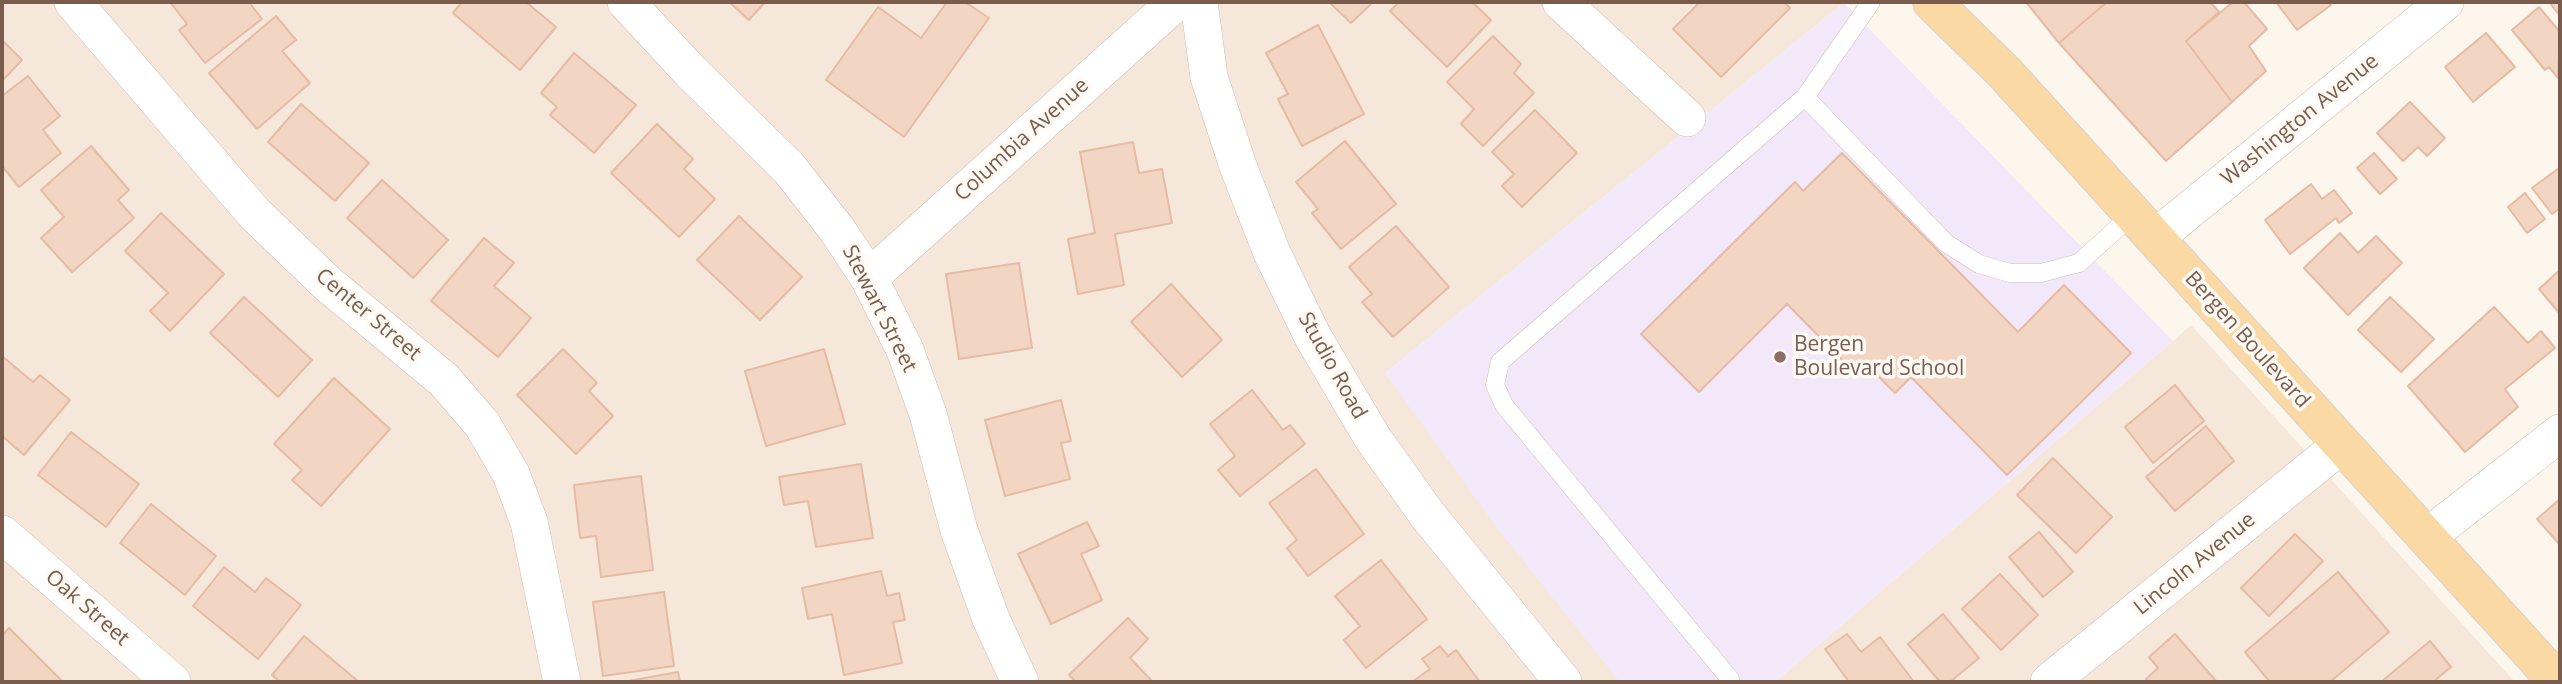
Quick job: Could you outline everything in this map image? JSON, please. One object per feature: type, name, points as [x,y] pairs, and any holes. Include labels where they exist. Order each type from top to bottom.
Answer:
[{"type":"main road","name":"Bergen Boulevard","points":[[1932,2],[1985,51],[2558,682]]},
{"type":"street","name":"Center Street","points":[[73,2],[254,213],[328,284],[444,380],[482,424],[511,474],[529,522],[562,682]]},
{"type":"street","name":"Stewart Street","points":[[626,2],[691,72],[789,168],[838,231],[869,278],[905,350],[928,414],[959,530],[991,619],[1020,682]]},
{"type":"street","name":"Columbia Avenue","points":[[869,278],[1176,2]]},
{"type":"street","name":"Studio Road","points":[[1199,2],[1209,77],[1238,166],[1272,253],[1313,337],[1372,437],[1426,513],[1563,682]]},
{"type":"street","points":[[1561,2],[1687,118]]},
{"type":"street","name":"Washington Avenue","points":[[2144,226],[2445,2]]},
{"type":"street","points":[[2427,537],[2560,433]]},
{"type":"street","name":"Lincoln Avenue","points":[[2049,682],[2341,445]]},
{"type":"street","name":"Oak Street","points":[[2,534],[172,682]]},
{"type":"lane","points":[[1730,679],[1504,405],[1495,385],[1500,362],[1805,97],[1871,2]]},
{"type":"lane","points":[[1805,97],[1946,243],[1979,264],[2010,273],[2041,274],[2078,263],[2144,226]]},
{"type":"shaded area","points":[[2,2],[1844,3],[1385,373],[1622,682],[2,682]]},
{"type":"shaded area","name":"Bergen Boulevard School","points":[[1844,3],[2173,341],[1775,682],[1620,682],[1498,529],[1385,373]]},
{"type":"shaded area","points":[[2191,325],[2515,682],[1775,682],[2173,341]]},
{"type":"building","points":[[170,2],[249,2],[262,19],[205,63],[179,30],[187,24]]},
{"type":"building","points":[[462,2],[526,2],[556,27],[520,70],[453,13]]},
{"type":"building","points":[[729,2],[765,2],[749,20]]},
{"type":"building","points":[[947,2],[965,2],[989,18],[904,137],[826,80],[878,7],[921,38]]},
{"type":"building","points":[[1329,2],[1369,2],[1371,4],[1351,23]]},
{"type":"building","points":[[1399,2],[1472,2],[1491,20],[1447,67],[1390,11]]},
{"type":"building","points":[[1700,2],[1784,2],[1790,8],[1721,77],[1673,29]]},
{"type":"building","points":[[2026,2],[2107,2],[2059,43]]},
{"type":"building","points":[[2107,2],[2210,2],[2219,12],[2186,41],[2232,102],[2166,161],[2059,43]]},
{"type":"building","points":[[2233,2],[2244,2],[2267,29],[2249,46],[2266,71],[2232,102],[2186,41]]},
{"type":"building","points":[[2276,2],[2328,2],[2331,5],[2297,30]]},
{"type":"building","points":[[2549,2],[2560,2],[2560,16]]},
{"type":"building","points":[[2539,7],[2560,32],[2558,78],[2549,67],[2545,70],[2512,30]]},
{"type":"building","points":[[276,16],[296,40],[282,51],[310,83],[257,129],[209,73]]},
{"type":"building","points":[[1318,25],[1364,114],[1302,146],[1278,99],[1288,94],[1266,53]]},
{"type":"building","points":[[2486,33],[2515,67],[2473,102],[2445,67]]},
{"type":"building","points":[[1493,36],[1521,64],[1514,73],[1534,93],[1483,146],[1461,124],[1474,109],[1447,82]]},
{"type":"building","points":[[2,40],[22,60],[2,81]]},
{"type":"building","points":[[574,53],[636,105],[594,153],[550,115],[557,107],[541,93]]},
{"type":"building","points":[[28,76],[60,116],[43,130],[61,153],[19,187],[2,166],[2,96]]},
{"type":"building","points":[[2410,102],[2445,138],[2427,156],[2418,147],[2403,161],[2377,133]]},
{"type":"building","points":[[301,104],[369,163],[335,201],[268,142]]},
{"type":"building","points":[[1535,110],[1577,153],[1522,207],[1502,186],[1514,174],[1492,152]]},
{"type":"building","points":[[657,124],[693,159],[684,169],[715,199],[679,237],[611,173]]},
{"type":"building","points":[[1345,141],[1396,204],[1341,249],[1312,213],[1318,209],[1296,182]]},
{"type":"building","points":[[1133,142],[1139,173],[1162,169],[1172,223],[1115,234],[1124,285],[1078,294],[1068,239],[1095,233],[1080,152]]},
{"type":"building","points":[[91,146],[129,190],[118,200],[134,218],[72,272],[41,238],[64,217],[41,190]]},
{"type":"building","points":[[1842,153],[2018,332],[2064,285],[2131,353],[2007,475],[1911,377],[1895,393],[1871,369],[1854,372],[1787,304],[1699,392],[1641,334],[1795,182],[1803,191]]},
{"type":"building","points":[[2374,153],[2397,179],[2380,194],[2357,168]]},
{"type":"building","points":[[2559,168],[2560,208],[2552,214],[2532,188]]},
{"type":"building","points":[[382,180],[448,240],[413,278],[347,218]]},
{"type":"building","points":[[2311,184],[2322,199],[2334,190],[2352,213],[2339,223],[2336,218],[2290,254],[2265,220]]},
{"type":"building","points":[[2525,193],[2545,219],[2527,233],[2508,207]]},
{"type":"building","points":[[161,213],[224,274],[170,331],[150,311],[168,293],[125,251]]},
{"type":"building","points":[[739,216],[802,277],[760,320],[697,260]]},
{"type":"building","points":[[1396,226],[1449,287],[1393,337],[1362,302],[1372,294],[1349,267]]},
{"type":"building","points":[[2340,233],[2358,253],[2376,236],[2402,263],[2348,315],[2304,268]]},
{"type":"building","points":[[484,238],[514,263],[494,286],[531,318],[498,357],[431,301]]},
{"type":"building","points":[[1019,263],[1032,348],[959,359],[946,274]]},
{"type":"building","points":[[2560,270],[2560,314],[2539,289]]},
{"type":"building","points":[[1171,284],[1222,340],[1182,377],[1131,322]]},
{"type":"building","points":[[244,297],[312,360],[278,397],[210,333]]},
{"type":"building","points":[[2390,297],[2434,339],[2401,372],[2358,330]]},
{"type":"building","points":[[2494,307],[2528,343],[2541,331],[2555,348],[2505,389],[2518,407],[2465,452],[2408,386]]},
{"type":"building","points":[[563,349],[597,383],[589,391],[613,416],[576,454],[517,395]]},
{"type":"building","points":[[824,349],[845,424],[766,446],[745,371]]},
{"type":"building","points":[[2,356],[33,382],[40,375],[70,400],[24,455],[2,436]]},
{"type":"building","points":[[334,378],[390,429],[321,506],[292,480],[302,470],[274,444]]},
{"type":"building","points":[[2175,385],[2204,421],[2153,463],[2125,427]]},
{"type":"building","points":[[1252,390],[1283,430],[1290,425],[1305,444],[1240,496],[1218,470],[1235,456],[1210,424]]},
{"type":"building","points":[[1061,400],[1071,441],[1061,443],[1070,479],[1005,496],[985,420]]},
{"type":"building","points":[[2206,426],[2234,461],[2175,511],[2146,477]]},
{"type":"building","points":[[71,432],[139,484],[106,527],[38,475]]},
{"type":"building","points":[[2053,458],[2112,517],[2076,553],[2017,495]]},
{"type":"building","points":[[861,464],[873,538],[816,547],[808,501],[784,505],[779,477]]},
{"type":"building","points":[[1316,469],[1364,534],[1308,576],[1287,548],[1297,540],[1269,503]]},
{"type":"building","points":[[641,476],[653,570],[601,577],[596,536],[580,538],[574,485]]},
{"type":"building","points":[[2560,499],[2560,545],[2537,519]]},
{"type":"building","points":[[151,504],[216,556],[185,595],[120,543]]},
{"type":"building","points":[[1087,522],[1099,546],[1081,554],[1102,600],[1051,624],[1018,554]]},
{"type":"building","points":[[2039,532],[2073,572],[2043,597],[2009,557]]},
{"type":"building","points":[[2295,534],[2323,561],[2269,616],[2241,588]]},
{"type":"building","points":[[1381,560],[1427,619],[1366,668],[1344,640],[1360,626],[1335,596]]},
{"type":"building","points":[[224,567],[255,592],[266,578],[301,605],[258,659],[193,606]]},
{"type":"building","points":[[881,571],[887,596],[899,593],[905,620],[893,622],[902,663],[844,675],[832,614],[808,619],[802,588]]},
{"type":"building","points":[[2338,572],[2389,632],[2330,682],[2270,682],[2245,652]]},
{"type":"building","points":[[2000,574],[2038,615],[2001,650],[1962,609]]},
{"type":"building","points":[[664,592],[674,666],[603,676],[593,602]]},
{"type":"building","points":[[1943,614],[1979,658],[1950,682],[1940,682],[1908,644]]},
{"type":"building","points":[[1128,618],[1148,639],[1130,658],[1153,682],[1076,682],[1069,675]]},
{"type":"building","points":[[9,628],[63,682],[2,682],[2,636]]},
{"type":"building","points":[[1847,634],[1861,652],[1880,637],[1914,682],[1849,682],[1825,649]]},
{"type":"building","points":[[2175,634],[2217,682],[2148,682],[2146,679],[2158,668],[2149,657]]},
{"type":"building","points":[[304,636],[359,682],[280,682],[272,675]]},
{"type":"building","points":[[2430,641],[2451,667],[2433,682],[2381,682]]},
{"type":"building","points":[[1440,646],[1448,656],[1456,650],[1480,682],[1412,682],[1430,669],[1422,659]]},
{"type":"building","points":[[678,672],[680,682],[623,682]]},
{"type":"place","name":"Bergen Boulevard School","points":[[1780,357]]}]
